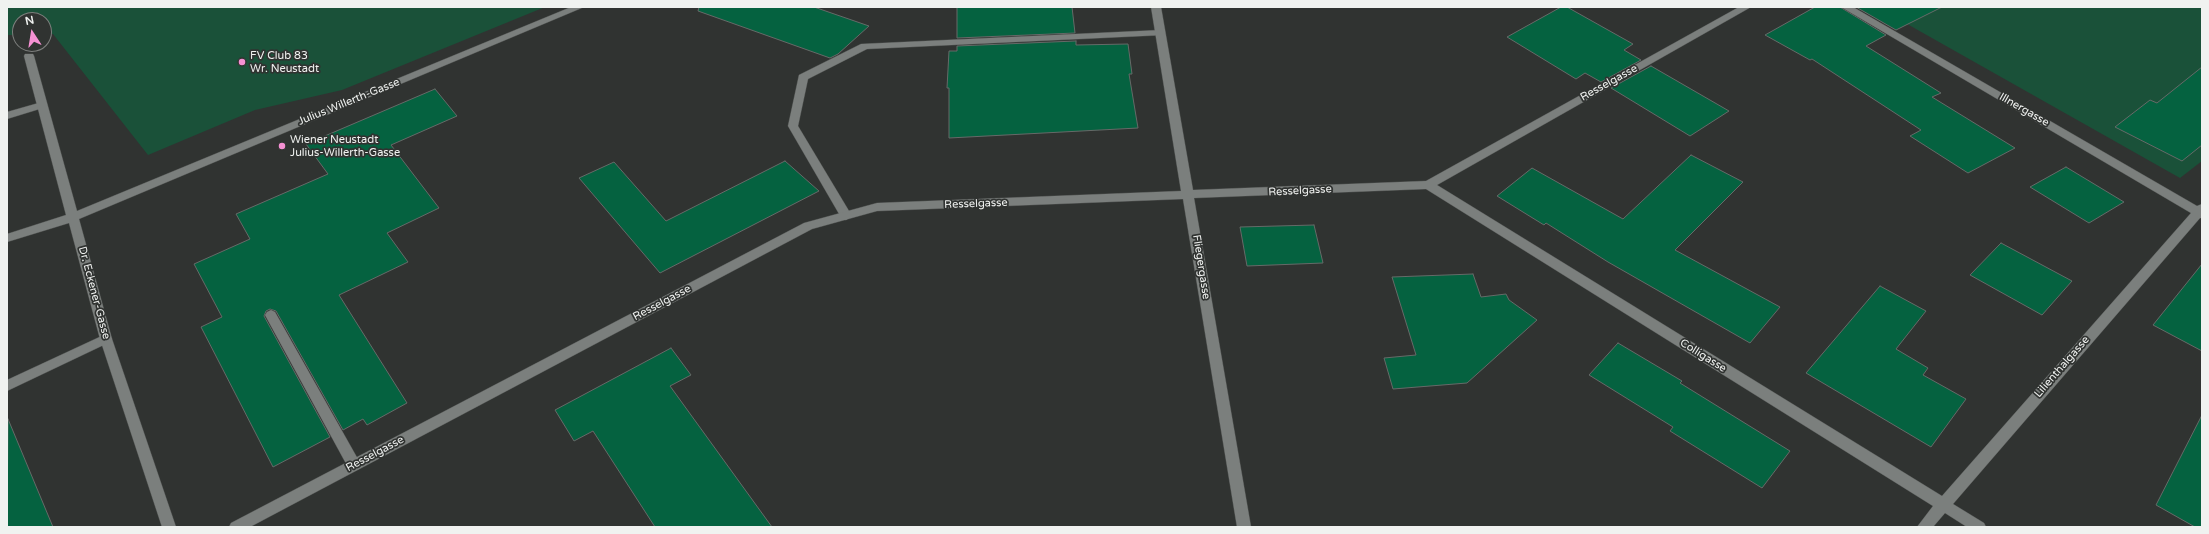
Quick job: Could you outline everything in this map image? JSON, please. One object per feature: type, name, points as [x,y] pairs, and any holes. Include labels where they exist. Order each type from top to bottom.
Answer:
[{"type":"street","name":"Julius Willerth-Gasse","points":[[7,238],[73,217],[578,7]]},
{"type":"street","name":"Fliegergasse","points":[[1156,7],[1190,196],[1244,527]]},
{"type":"street","name":"Resselgasse","points":[[236,527],[808,226],[877,207],[1190,196],[1428,185],[1746,7]]},
{"type":"street","name":"Illnergasse","points":[[1846,7],[2201,211]]},
{"type":"street","points":[[846,216],[793,126],[803,77],[865,46],[1161,33]]},
{"type":"street","name":"Dr. Eckener-Gasse","points":[[29,56],[106,338],[169,527]]},
{"type":"street","points":[[7,116],[42,105]]},
{"type":"street","name":"Colligasse","points":[[1428,185],[1979,527]]},
{"type":"street","name":"Lilienthalgasse","points":[[1924,527],[1941,504],[2201,211]]},
{"type":"street","points":[[271,315],[354,465]]},
{"type":"street","points":[[7,386],[106,338]]},
{"type":"green space","name":"FV Club 83 Wr. Neustadt","points":[[7,7],[545,7],[342,90],[255,110],[148,155],[52,34],[52,12],[12,12],[12,35],[7,35]]},
{"type":"green space","points":[[1877,7],[2202,7],[2202,161],[2180,178]]},
{"type":"building","points":[[699,7],[814,7],[869,26],[838,54],[830,58],[698,11]]},
{"type":"building","points":[[957,7],[1072,7],[1075,33],[957,38]]},
{"type":"building","points":[[1561,7],[1567,7],[1633,44],[1624,50],[1641,60],[1601,82],[1585,73],[1576,79],[1507,37]]},
{"type":"building","points":[[1815,7],[1840,7],[1886,35],[1866,46],[1941,93],[1932,97],[2015,148],[1968,173],[1910,136],[1921,130],[1812,59],[1810,60],[1765,35]]},
{"type":"building","points":[[1856,7],[1942,7],[1896,30]]},
{"type":"building","points":[[1076,41],[1076,45],[1128,44],[1132,74],[1129,74],[1138,128],[949,138],[949,88],[947,88],[949,51],[957,51],[957,46]]},
{"type":"building","points":[[1651,66],[1729,111],[1690,136],[1611,88]]},
{"type":"building","points":[[2202,67],[2202,145],[2182,161],[2115,127],[2150,100],[2157,103]]},
{"type":"building","points":[[435,89],[457,116],[391,145],[439,208],[387,233],[408,262],[339,295],[407,403],[367,425],[363,419],[343,430],[276,311],[270,309],[266,311],[264,316],[330,437],[273,467],[201,327],[222,317],[194,264],[250,239],[236,214],[328,174],[306,144]]},
{"type":"building","points":[[1691,155],[1743,182],[1675,250],[1780,307],[1750,343],[1608,262],[1546,223],[1544,225],[1497,196],[1532,168],[1623,219]]},
{"type":"building","points":[[785,161],[819,191],[660,273],[579,178],[614,162],[666,221]]},
{"type":"building","points":[[2066,167],[2124,202],[2089,223],[2030,187]]},
{"type":"building","points":[[1314,225],[1323,263],[1247,266],[1240,227]]},
{"type":"building","points":[[2001,243],[2072,281],[2042,315],[1970,275]]},
{"type":"building","points":[[2202,264],[2202,351],[2153,325]]},
{"type":"building","points":[[1473,274],[1481,297],[1506,294],[1509,300],[1537,320],[1467,383],[1393,389],[1384,358],[1416,355],[1392,277]]},
{"type":"building","points":[[1880,286],[1926,311],[1896,349],[1928,368],[1923,375],[1966,399],[1931,447],[1806,373]]},
{"type":"building","points":[[1618,343],[1682,381],[1680,383],[1790,451],[1762,488],[1670,431],[1673,427],[1589,375]]},
{"type":"building","points":[[671,348],[691,375],[670,386],[772,527],[655,527],[593,431],[574,441],[555,410]]},
{"type":"building","points":[[2202,415],[2202,527],[2195,527],[2156,505]]},
{"type":"building","points":[[8,419],[53,527],[7,527]]},
{"type":"place","name":"FV Club 83 Wr. Neustadt","points":[[242,62]]},
{"type":"place","name":"Wiener Neustadt Julius-Willerth-Gasse","points":[[282,146]]}]
